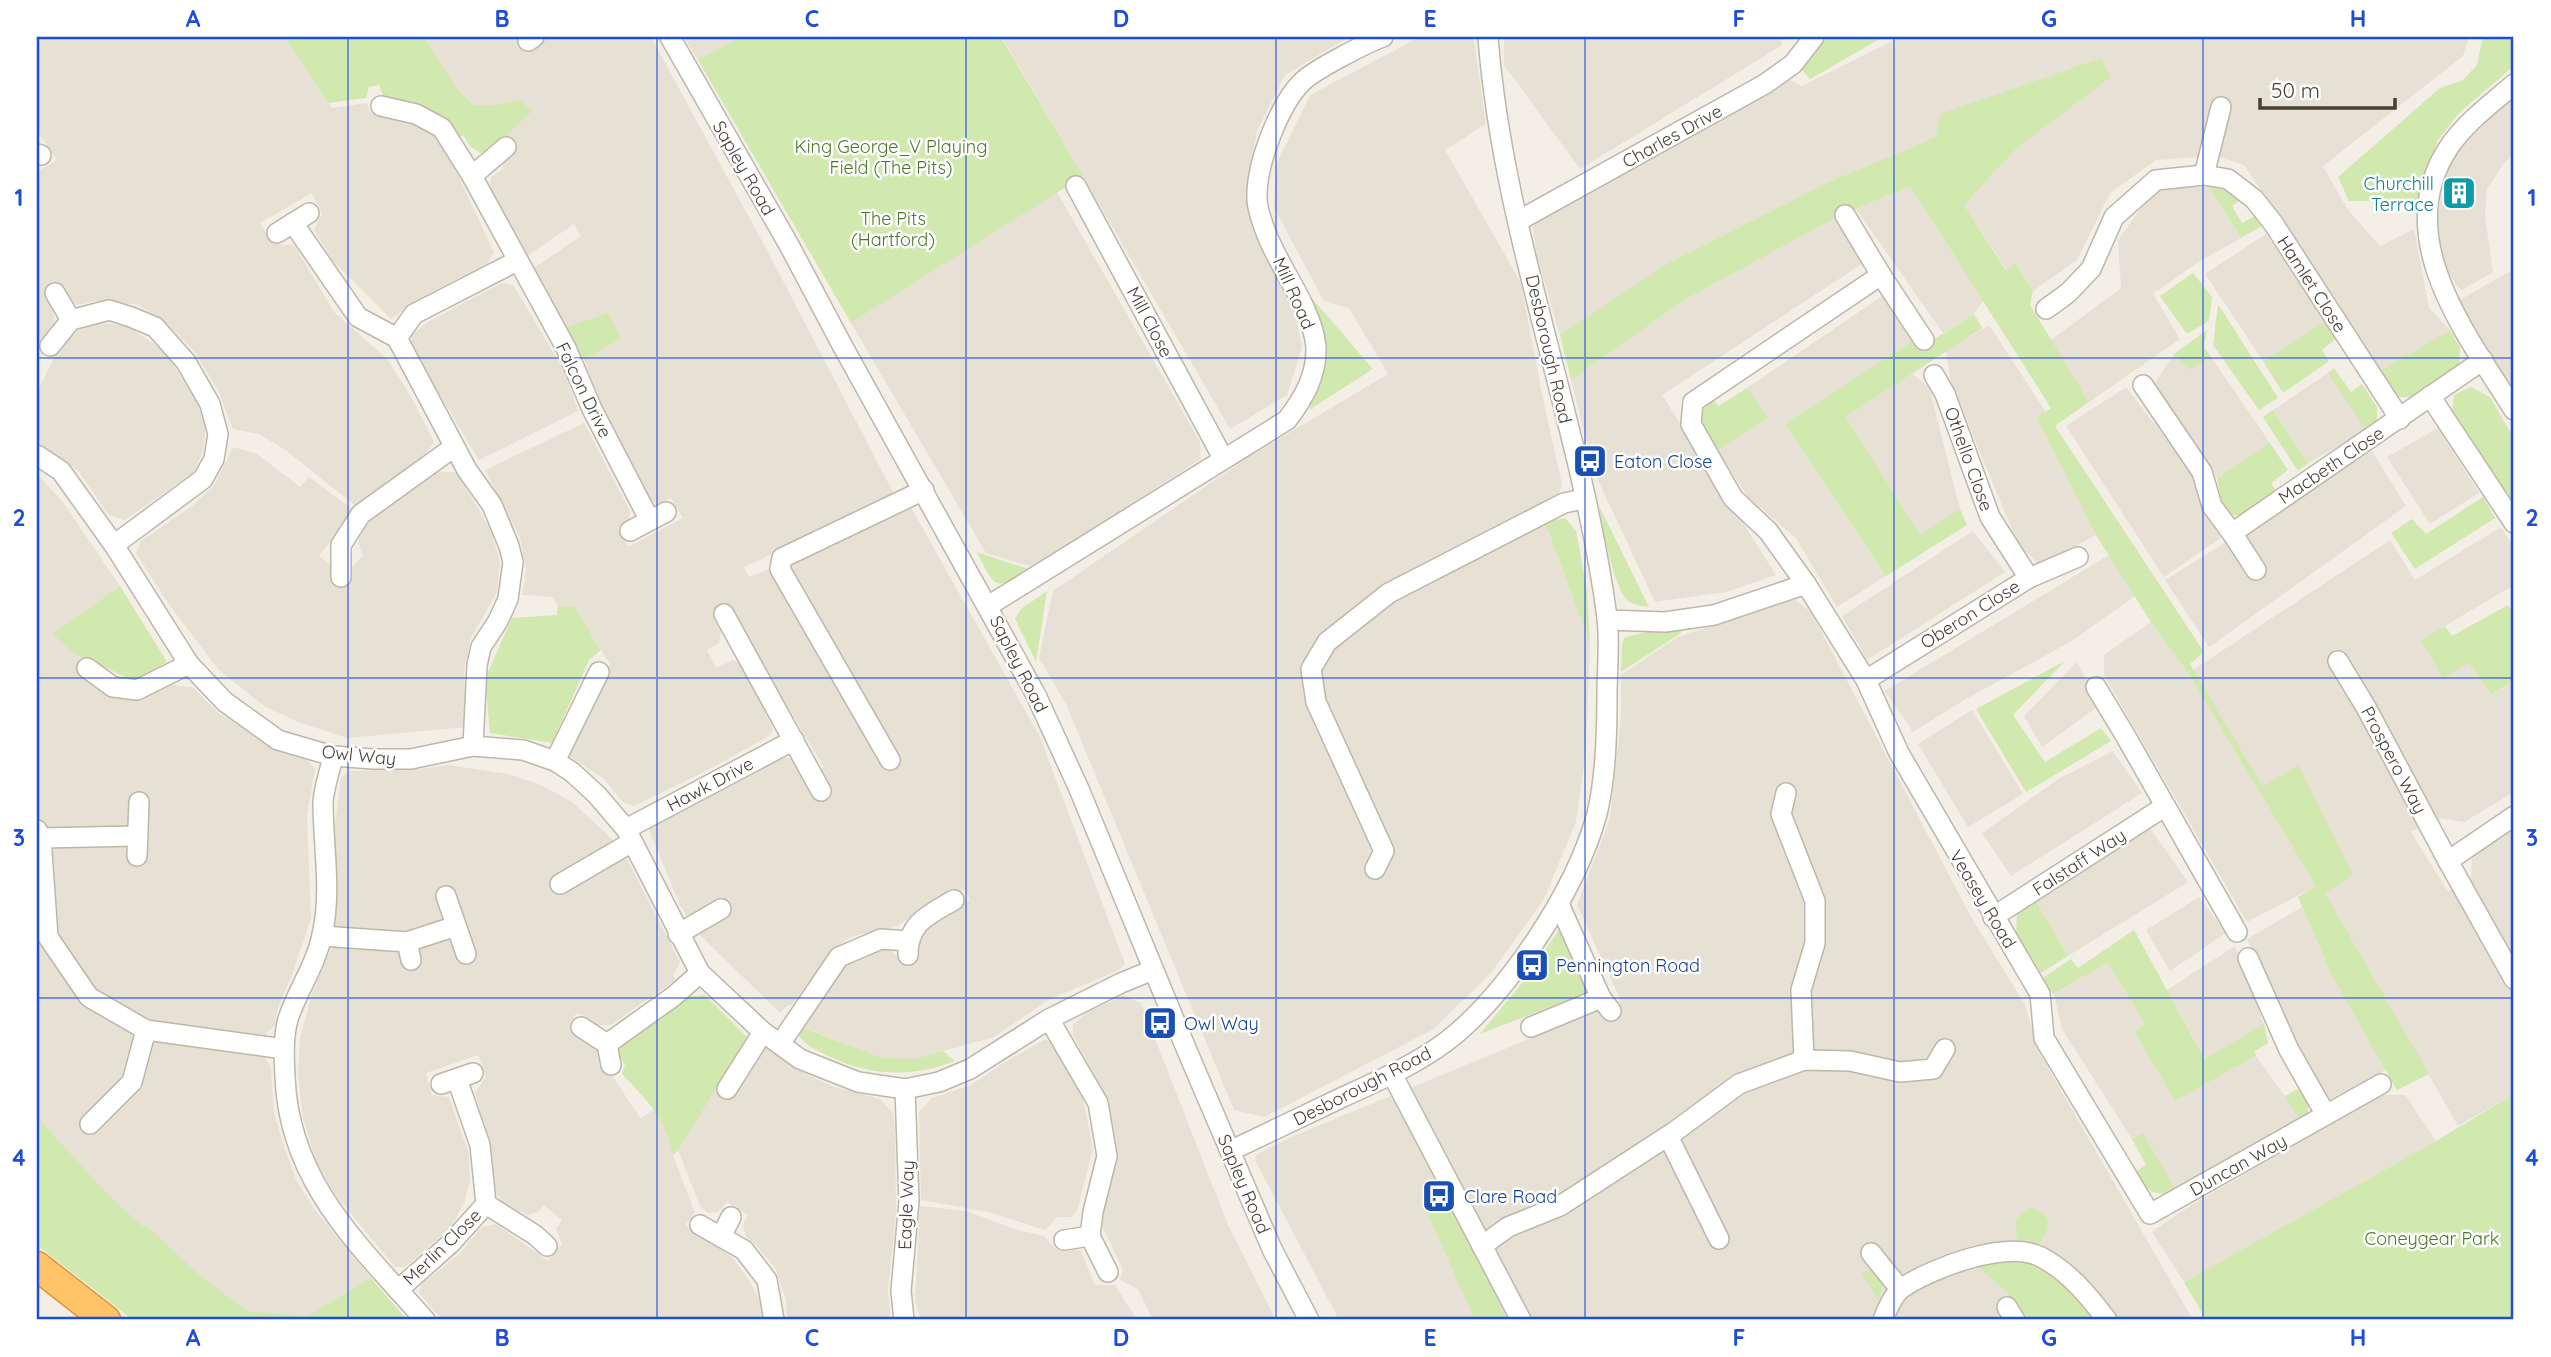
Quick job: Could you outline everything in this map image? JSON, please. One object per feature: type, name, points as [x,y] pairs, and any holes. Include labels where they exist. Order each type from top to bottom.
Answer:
[{"type":"highway","points":[[37,1266],[106,1320]]},
{"type":"street","name":"Sapley Road","points":[[670,37],[789,245],[1036,695],[1272,1249],[1309,1320]]},
{"type":"street","name":"Desborough Road","points":[[1230,1151],[1392,1074],[1446,1042],[1479,1014],[1512,976],[1560,906],[1582,857],[1597,812],[1607,717],[1607,620],[1584,499],[1501,144],[1488,37]]},
{"type":"street","name":"Charles Drive","points":[[1518,221],[1765,84],[1793,64],[1814,37]]},
{"type":"street","name":"Mill Road","points":[[988,606],[1287,420],[1306,396],[1314,370],[1316,347],[1311,328],[1288,275],[1266,235],[1257,199],[1263,159],[1277,117],[1303,81],[1373,38]]},
{"type":"street","points":[[2514,84],[2476,116],[2449,147],[2440,162],[2429,207],[2428,234],[2432,261],[2442,289],[2514,410]]},
{"type":"street","name":"Falcon Drive","points":[[381,106],[416,114],[442,128],[472,176],[566,348],[593,409],[658,516],[630,531]]},
{"type":"street","points":[[2203,175],[2221,107]]},
{"type":"street","points":[[472,176],[506,147]]},
{"type":"street","name":"Hamlet Close","points":[[2046,309],[2068,293],[2091,269],[2114,217],[2156,180],[2203,175],[2228,179],[2254,199],[2267,215],[2400,419]]},
{"type":"street","name":"Mill Close","points":[[1076,186],[1223,458]]},
{"type":"street","points":[[1845,215],[1924,340]]},
{"type":"street","points":[[293,223],[358,317],[397,338],[454,447],[492,505],[509,546],[513,562],[508,599],[481,647],[477,665],[473,746]]},
{"type":"street","points":[[397,338],[414,314],[517,261]]},
{"type":"street","name":"Veasey Road","points":[[1881,275],[1693,402],[1691,424],[1733,498],[1768,531],[1806,584],[1866,680],[1899,753],[2040,994],[2044,1038],[2150,1214]]},
{"type":"street","points":[[55,293],[71,320]]},
{"type":"street","points":[[50,346],[71,320],[109,310],[155,327],[186,362],[211,404],[219,434],[214,459],[203,479],[114,545]]},
{"type":"street","name":"Macbeth Close","points":[[2232,533],[2483,360]]},
{"type":"street","name":"Othello Close","points":[[1934,374],[1945,394],[1990,517],[2029,578]]},
{"type":"street","points":[[2143,386],[2202,472],[2212,506],[2256,570]]},
{"type":"street","points":[[2430,396],[2514,523]]},
{"type":"street","points":[[341,577],[341,545],[361,514],[454,447]]},
{"type":"street","name":"Owl Way","points":[[37,455],[61,471],[114,545],[189,664],[225,702],[278,740],[333,756],[373,760],[411,759],[473,746],[523,750],[555,761],[572,772],[597,795],[629,835],[700,972],[764,1032],[800,1059],[858,1082],[905,1089],[939,1082],[970,1069],[1049,1018],[1153,970]]},
{"type":"street","points":[[890,760],[780,569],[782,558],[924,490]]},
{"type":"street","points":[[1376,869],[1384,850],[1316,702],[1311,669],[1327,642],[1389,593],[1564,503],[1584,499]]},
{"type":"street","name":"Oberon Close","points":[[1866,680],[2029,578],[2078,557]]},
{"type":"street","points":[[1607,620],[1665,622],[1714,615],[1806,584]]},
{"type":"street","points":[[724,614],[821,791]]},
{"type":"street","name":"Prospero Way","points":[[2338,661],[2398,764],[2514,979]]},
{"type":"street","points":[[87,668],[113,687],[137,690],[189,664]]},
{"type":"street","points":[[555,761],[599,672]]},
{"type":"street","points":[[2096,687],[2126,734],[2164,807],[2237,932]]},
{"type":"street","name":"Hawk Drive","points":[[629,835],[794,740]]},
{"type":"street","points":[[333,756],[323,799],[327,887],[322,936],[288,1020],[284,1049],[286,1097],[296,1141],[310,1177],[332,1214],[425,1320]]},
{"type":"street","points":[[1786,793],[1781,814],[1815,901],[1815,943],[1801,990],[1804,1060]]},
{"type":"street","points":[[139,802],[137,846],[39,834],[43,940],[89,997],[146,1030],[284,1049]]},
{"type":"street","name":"Falstaff Way","points":[[1993,916],[2164,807]]},
{"type":"street","points":[[2448,861],[2514,816]]},
{"type":"street","points":[[560,884],[629,835]]},
{"type":"street","points":[[446,896],[466,954]]},
{"type":"street","points":[[780,1044],[839,957],[881,939],[908,948],[918,922],[954,900]]},
{"type":"street","points":[[1531,1027],[1606,1005],[1560,906]]},
{"type":"street","points":[[678,934],[721,909]]},
{"type":"street","points":[[322,936],[409,951],[456,926]]},
{"type":"street","points":[[2248,958],[2289,1050],[2326,1115]]},
{"type":"street","points":[[607,1044],[674,996],[700,972]]},
{"type":"street","points":[[1049,1018],[1098,1103],[1107,1156],[1090,1236],[1108,1272]]},
{"type":"street","points":[[581,1027],[607,1044],[611,1065]]},
{"type":"street","points":[[90,1124],[132,1082],[146,1030]]},
{"type":"street","points":[[727,1090],[764,1032]]},
{"type":"street","points":[[1482,1246],[1508,1227],[1560,1206],[1668,1136],[1739,1084],[1804,1060],[1850,1061],[1900,1072],[1933,1069],[1945,1049]]},
{"type":"street","points":[[1392,1074],[1521,1320]]},
{"type":"street","name":"Merlin Close","points":[[398,1290],[452,1243],[486,1204],[480,1145],[457,1079]]},
{"type":"street","name":"Duncan Way","points":[[2150,1214],[2381,1084]]},
{"type":"street","name":"Eagle Way","points":[[904,1320],[901,1291],[909,1201],[905,1089]]},
{"type":"street","points":[[1668,1136],[1720,1239]]},
{"type":"street","name":"Merlin Close","points":[[486,1204],[542,1235]]},
{"type":"street","points":[[721,1237],[732,1217]]},
{"type":"street","points":[[700,1225],[744,1250],[766,1280],[774,1320]]},
{"type":"street","points":[[1064,1240],[1090,1236]]},
{"type":"street","points":[[1883,1320],[1900,1289],[1963,1258],[2012,1251],[2039,1255],[2075,1280],[2107,1320]]},
{"type":"street","points":[[1871,1252],[1900,1289]]},
{"type":"shaded area","points":[[37,37],[285,37],[332,108],[367,103],[370,112],[429,126],[446,149],[494,253],[488,263],[418,299],[391,319],[332,260],[314,230],[322,214],[312,193],[260,223],[273,244],[294,245],[334,312],[388,360],[434,442],[426,453],[357,507],[287,451],[259,434],[233,429],[218,390],[194,351],[168,325],[139,305],[96,301],[76,305],[65,292],[49,301],[54,323],[37,347],[37,172],[57,160],[37,131]]},
{"type":"shaded area","points":[[424,37],[524,37],[531,45],[546,37],[651,37],[768,252],[896,498],[744,567],[749,577],[775,567],[891,764],[900,758],[787,562],[909,504],[1040,737],[1125,964],[1117,971],[1050,999],[994,1037],[914,1059],[883,1058],[805,1028],[808,1019],[843,966],[887,946],[901,961],[911,962],[919,954],[927,926],[970,900],[965,889],[917,912],[897,926],[850,937],[828,955],[791,1006],[788,1005],[780,1013],[699,934],[680,905],[649,830],[654,823],[781,757],[793,759],[803,777],[824,767],[729,611],[714,618],[721,633],[719,643],[707,650],[716,668],[733,660],[744,666],[773,730],[769,736],[634,806],[623,802],[604,779],[564,752],[610,664],[575,607],[558,606],[552,597],[522,595],[526,571],[520,538],[485,470],[584,423],[630,511],[629,521],[617,529],[628,547],[683,518],[671,498],[661,503],[651,501],[604,412],[584,360],[622,338],[608,313],[566,327],[534,268],[581,236],[574,224],[527,256],[490,188],[491,177],[504,169],[493,149],[531,111],[520,100],[474,105],[458,90]]},
{"type":"shaded area","points":[[684,37],[741,37],[698,60]]},
{"type":"shaded area","points":[[1002,37],[1349,37],[1285,75],[1257,131],[1246,196],[1258,243],[1293,302],[1302,347],[1287,395],[1230,429]]},
{"type":"shaded area","points":[[1420,37],[1468,37],[1474,41],[1486,124],[1445,150],[1521,283],[1562,485],[1546,527],[1590,644],[1586,750],[1576,822],[1544,899],[1491,973],[1434,1029],[1264,1117],[1234,1110],[1066,704],[1039,658],[1053,591],[1247,458],[1388,374],[1349,308],[1324,301],[1274,208],[1276,165],[1310,95]]},
{"type":"shaded area","points":[[1504,37],[1783,37],[1781,46],[1580,169],[1504,65]]},
{"type":"shaded area","points":[[1901,37],[2469,37],[2463,56],[2323,166],[2348,210],[2380,246],[2414,229],[2429,308],[2450,330],[2378,372],[2338,303],[2244,165],[2217,156],[2156,160],[2110,193],[2077,260],[2033,291],[2016,265],[2007,270],[1964,205],[2018,147],[2110,78],[1936,137],[1831,181],[1670,262],[1560,335],[1537,257],[1533,225],[1784,77],[1802,86]]},
{"type":"shaded area","points":[[2514,95],[2514,154],[2504,163],[2487,189],[2485,216],[2493,272],[2462,290],[2446,268],[2440,243],[2438,215],[2446,171],[2463,141]]},
{"type":"shaded area","points":[[1910,186],[1983,301],[1974,314],[1943,333],[1856,209]]},
{"type":"shaded area","points":[[2209,187],[2241,238],[2197,263],[2153,294],[2180,339],[2089,402],[2051,340],[2121,288],[2118,240],[2156,188]]},
{"type":"shaded area","points":[[1057,192],[1200,442],[1201,459],[1033,567],[986,553],[851,323]]},
{"type":"shaded area","points":[[1837,217],[1865,262],[1662,395],[1776,575],[1726,592],[1655,602],[1595,474],[1571,380],[1686,299]]},
{"type":"shaded area","points":[[2266,234],[2325,321],[2263,361],[2205,274]]},
{"type":"shaded area","points":[[2514,269],[2514,396],[2458,301]]},
{"type":"shaded area","points":[[501,283],[513,285],[565,372],[578,411],[479,460],[411,347],[411,335],[428,322]]},
{"type":"shaded area","points":[[1885,294],[1914,340],[1785,424],[1886,576],[1837,607],[1796,538],[1748,497],[1717,450],[1767,418],[1747,388]]},
{"type":"shaded area","points":[[101,323],[128,326],[165,352],[201,407],[206,427],[203,451],[194,472],[125,520],[109,515],[79,472],[37,441],[37,392],[61,344],[80,329]]},
{"type":"shaded area","points":[[1989,325],[2046,412],[2037,418],[2096,535],[2040,565],[2019,546],[1951,383],[1946,351]]},
{"type":"shaded area","points":[[2174,354],[2189,370],[2211,357],[2270,443],[2217,478],[2155,383]]},
{"type":"shaded area","points":[[2328,373],[2366,430],[2308,463],[2273,410]]},
{"type":"shaded area","points":[[1912,374],[1929,387],[1960,509],[1920,535],[1846,417]]},
{"type":"shaded area","points":[[2126,387],[2196,478],[2225,535],[2164,577],[2066,426]]},
{"type":"shaded area","points":[[2438,428],[2479,493],[2430,524],[2387,457]]},
{"type":"shaded area","points":[[233,447],[257,454],[300,487],[309,477],[355,511],[319,556],[333,567],[354,566],[363,555],[358,543],[363,529],[387,503],[432,472],[456,472],[491,530],[500,562],[497,592],[471,638],[464,671],[467,727],[348,738],[298,722],[264,706],[218,669],[170,606],[136,553],[141,541],[191,507],[214,486]]},
{"type":"shaded area","points":[[2372,451],[2406,506],[2209,647],[2165,580]]},
{"type":"shaded area","points":[[37,474],[62,501],[120,586],[54,634],[87,660],[125,698],[147,696],[174,684],[193,687],[216,711],[265,743],[308,761],[315,769],[307,815],[311,919],[278,1008],[275,1026],[266,1033],[265,1058],[271,1067],[274,1113],[296,1180],[315,1210],[371,1278],[307,1316],[248,1311],[199,1275],[122,1230],[37,1136]]},
{"type":"shaded area","points":[[2501,527],[2514,548],[2514,585],[2421,640],[2469,663],[2491,694],[2514,682],[2514,792],[2464,822],[2437,818],[2411,832],[2448,892],[2471,881],[2472,853],[2514,828],[2514,1094],[2458,1126],[2325,893],[2298,766],[2263,788],[2193,670],[2390,540],[2415,580]]},
{"type":"shaded area","points":[[1973,531],[2005,572],[1867,660],[1842,616]]},
{"type":"shaded area","points":[[2109,555],[2135,596],[2070,642],[1966,699],[1913,732],[1885,691]]},
{"type":"shaded area","points":[[1794,599],[1811,612],[1970,915],[2025,1005],[2039,1052],[2193,1320],[1339,1320],[1255,1160],[1257,1154],[1291,1137],[1621,1001],[1577,905],[1610,819],[1621,716],[1621,675],[1678,637]]},
{"type":"shaded area","points":[[2151,622],[2188,673],[2316,886],[2247,922],[2104,675],[2104,655]]},
{"type":"shaded area","points":[[2077,662],[2100,705],[2042,747],[2024,716]]},
{"type":"shaded area","points":[[1972,710],[2023,794],[1968,827],[1918,744]]},
{"type":"shaded area","points":[[2113,751],[2142,793],[2011,876],[1982,833],[2060,778]]},
{"type":"shaded area","points":[[448,765],[508,774],[539,784],[572,802],[612,839],[628,861],[680,962],[673,976],[676,980],[611,1025],[595,1025],[587,1017],[577,1013],[570,1021],[572,1031],[596,1044],[599,1064],[613,1077],[640,1118],[656,1109],[667,1131],[695,1213],[685,1225],[732,1257],[761,1303],[763,1320],[442,1320],[419,1293],[421,1285],[459,1254],[482,1227],[496,1224],[548,1261],[562,1244],[556,1229],[562,1220],[544,1205],[538,1212],[526,1215],[501,1201],[494,1190],[492,1152],[475,1093],[486,1076],[478,1055],[426,1073],[432,1095],[449,1097],[469,1154],[470,1180],[465,1201],[452,1226],[405,1267],[395,1267],[337,1197],[316,1161],[303,1118],[298,1075],[300,1038],[313,991],[331,949],[336,917],[333,842],[341,778],[349,771],[420,769]]},
{"type":"shaded area","points":[[2147,824],[2188,882],[2068,956],[2035,899]]},
{"type":"shaded area","points":[[2199,897],[2226,933],[2170,971],[2146,930]]},
{"type":"shaded area","points":[[2302,907],[2331,974],[2386,1070],[2330,1099],[2295,1042],[2247,939]]},
{"type":"shaded area","points":[[2235,946],[2264,1024],[2206,1059],[2167,990]]},
{"type":"shaded area","points":[[2108,963],[2145,1024],[2134,1032],[2175,1101],[2256,1056],[2302,1124],[2177,1191],[2143,1133],[2132,1139],[2062,1029],[2054,994]]},
{"type":"shaded area","points":[[1124,996],[1141,1003],[1228,1225],[1276,1320],[1153,1320],[1138,1289],[1120,1280],[1123,1270],[1100,1221],[1115,1168],[1116,1141],[1108,1101],[1073,1035],[1073,1024],[1089,1011]]},
{"type":"shaded area","points":[[1046,1039],[1052,1044],[1083,1099],[1093,1149],[1077,1211],[1071,1217],[1057,1217],[1045,1230],[988,1212],[921,1200],[919,1112],[932,1098],[971,1085]]},
{"type":"shaded area","points":[[761,1044],[808,1075],[835,1087],[880,1099],[893,1113],[896,1213],[888,1291],[891,1320],[787,1320],[786,1299],[775,1268],[746,1237],[743,1225],[748,1215],[727,1202],[718,1212],[708,1213],[700,1206],[678,1150],[716,1089],[729,1097]]},
{"type":"shaded area","points":[[2383,1095],[2405,1095],[2436,1141],[2184,1282],[2152,1232],[2191,1205]]},
{"type":"shaded area","points":[[920,1206],[966,1211],[1017,1230],[1044,1236],[1055,1249],[1074,1247],[1081,1251],[1095,1285],[1115,1285],[1137,1320],[921,1320],[915,1301]]},
{"type":"green space","points":[[285,37],[424,37],[458,90],[474,105],[520,100],[532,111],[493,149],[480,153],[470,146],[463,135],[458,138],[446,117],[384,97],[379,85],[369,87],[366,98],[328,103]]},
{"type":"green space","name":"King George_V Playing Field (The Pits)","points":[[741,37],[1001,37],[1083,176],[851,323],[698,60]]},
{"type":"green space","points":[[1818,37],[1883,37],[1810,79],[1797,64]]},
{"type":"green space","points":[[2483,37],[2514,37],[2514,66],[2459,113],[2438,140],[2417,201],[2349,201],[2338,177],[2440,88],[2463,80],[2477,65]]},
{"type":"green space","points":[[2102,58],[2110,78],[2018,147],[1964,205],[2006,270],[2016,264],[2033,291],[2030,305],[2089,402],[2055,426],[2204,652],[2190,664],[2263,787],[2298,765],[2353,875],[2325,893],[2429,1074],[2397,1090],[2331,974],[2298,897],[2316,886],[2188,673],[2151,622],[2096,535],[2037,418],[2051,408],[1910,186],[1837,217],[1686,299],[1571,380],[1560,335],[1670,262],[1831,181],[1936,137],[1940,114]]},
{"type":"green space","points":[[2209,187],[2231,191],[2241,199],[2232,206],[2242,223],[2255,216],[2262,226],[2241,238]]},
{"type":"green space","points":[[2193,273],[2212,297],[2209,321],[2187,334],[2160,296]]},
{"type":"green space","points":[[1292,275],[1373,369],[1309,410],[1324,369],[1321,325]]},
{"type":"green space","points":[[2218,304],[2278,398],[2259,410],[2213,345]]},
{"type":"green space","points":[[608,313],[622,338],[584,360],[566,327]]},
{"type":"green space","points":[[1974,314],[1982,328],[1846,417],[1920,535],[1960,509],[1967,525],[1886,576],[1785,424],[1914,340],[1920,348]]},
{"type":"green space","points":[[2325,321],[2336,339],[2322,350],[2329,361],[2283,393],[2263,361]]},
{"type":"green space","points":[[2207,330],[2204,347],[2211,357],[2189,370],[2174,354]]},
{"type":"green space","points":[[2450,330],[2460,347],[2459,365],[2415,397],[2394,397],[2378,372]]},
{"type":"green space","points":[[2334,368],[2351,392],[2362,384],[2377,407],[2377,421],[2366,430],[2328,373]]},
{"type":"green space","points":[[2471,387],[2490,397],[2514,439],[2514,503],[2452,411],[2454,395]]},
{"type":"green space","points":[[1747,388],[1768,418],[1717,450],[1701,425],[1702,411],[1713,399],[1719,406]]},
{"type":"green space","points":[[2273,410],[2308,463],[2298,471],[2263,417]]},
{"type":"green space","points":[[2270,443],[2288,470],[2271,483],[2277,493],[2244,515],[2231,515],[2222,505],[2217,478]]},
{"type":"green space","points":[[2483,497],[2495,518],[2415,569],[2391,533],[2412,519],[2426,534]]},
{"type":"green space","points":[[1599,506],[1649,607],[1628,601],[1618,584],[1609,556]]},
{"type":"green space","points":[[1565,518],[1576,531],[1587,589],[1590,644],[1546,526],[1550,521]]},
{"type":"green space","points":[[977,552],[1031,570],[1009,582],[997,583],[988,573]]},
{"type":"green space","points":[[120,586],[167,662],[134,681],[74,653],[53,634]]},
{"type":"green space","points":[[1047,591],[1036,662],[1015,619],[1021,609]]},
{"type":"green space","points":[[2508,605],[2514,615],[2514,681],[2491,694],[2469,663],[2443,678],[2421,640],[2445,626],[2452,636]]},
{"type":"green space","points":[[558,606],[575,607],[601,650],[589,660],[552,743],[490,733],[485,679],[512,618],[557,615]]},
{"type":"green space","points":[[1682,630],[1621,672],[1622,644],[1625,637],[1647,632]]},
{"type":"green space","points":[[2065,661],[2013,715],[2045,762],[2101,728],[2111,741],[2026,792],[1976,709]]},
{"type":"green space","points":[[2035,899],[2068,956],[2041,973],[2016,934],[2017,913]]},
{"type":"green space","points":[[1561,927],[1594,990],[1480,1034],[1528,976]]},
{"type":"green space","points":[[2134,930],[2205,1059],[2264,1024],[2268,1043],[2255,1051],[2256,1056],[2175,1101],[2134,1032],[2145,1024],[2108,963],[2053,994],[2043,978],[2071,959],[2078,968]]},
{"type":"green space","points":[[705,995],[748,1038],[673,1155],[660,1119],[622,1074],[625,1064],[618,1054],[620,1043],[685,997]]},
{"type":"green space","points":[[801,1027],[883,1058],[914,1059],[943,1051],[955,1061],[907,1072],[859,1068],[843,1063],[807,1044],[798,1034]]},
{"type":"green space","points":[[2300,1088],[2308,1104],[2308,1117],[2302,1124],[2285,1096]]},
{"type":"green space","name":"Coneygear Park","points":[[2514,1094],[2514,1320],[2206,1320],[2184,1282],[2436,1141]]},
{"type":"green space","points":[[37,1117],[107,1194],[142,1226],[147,1226],[199,1275],[248,1311],[307,1316],[371,1278],[407,1320],[133,1320],[37,1245]]},
{"type":"green space","points":[[2143,1133],[2177,1191],[2162,1194],[2152,1191],[2133,1173],[2146,1165],[2132,1139]]},
{"type":"green space","points":[[1448,1204],[1489,1280],[1506,1320],[1475,1320],[1428,1214]]},
{"type":"green space","points":[[2030,1207],[2044,1215],[2048,1225],[2036,1249],[2017,1243],[2016,1220]]},
{"type":"green space","points":[[2014,1259],[2039,1269],[2059,1282],[2095,1316],[2094,1320],[2029,1320],[2018,1303],[1976,1264]]},
{"type":"green space","points":[[1861,1271],[1874,1271],[1884,1283],[1878,1301]]},
{"type":"place","name":"Churchill Terrace","points":[[2459,193]]},
{"type":"place","name":"Eaton Close","points":[[1590,461]]},
{"type":"place","name":"Pennington Road","points":[[1532,965]]},
{"type":"place","name":"Owl Way","points":[[1160,1023]]},
{"type":"place","name":"Clare Road","points":[[1439,1196]]},
{"type":"park label","name":"The Pits (Hartford)","points":[[893,228]]}]
